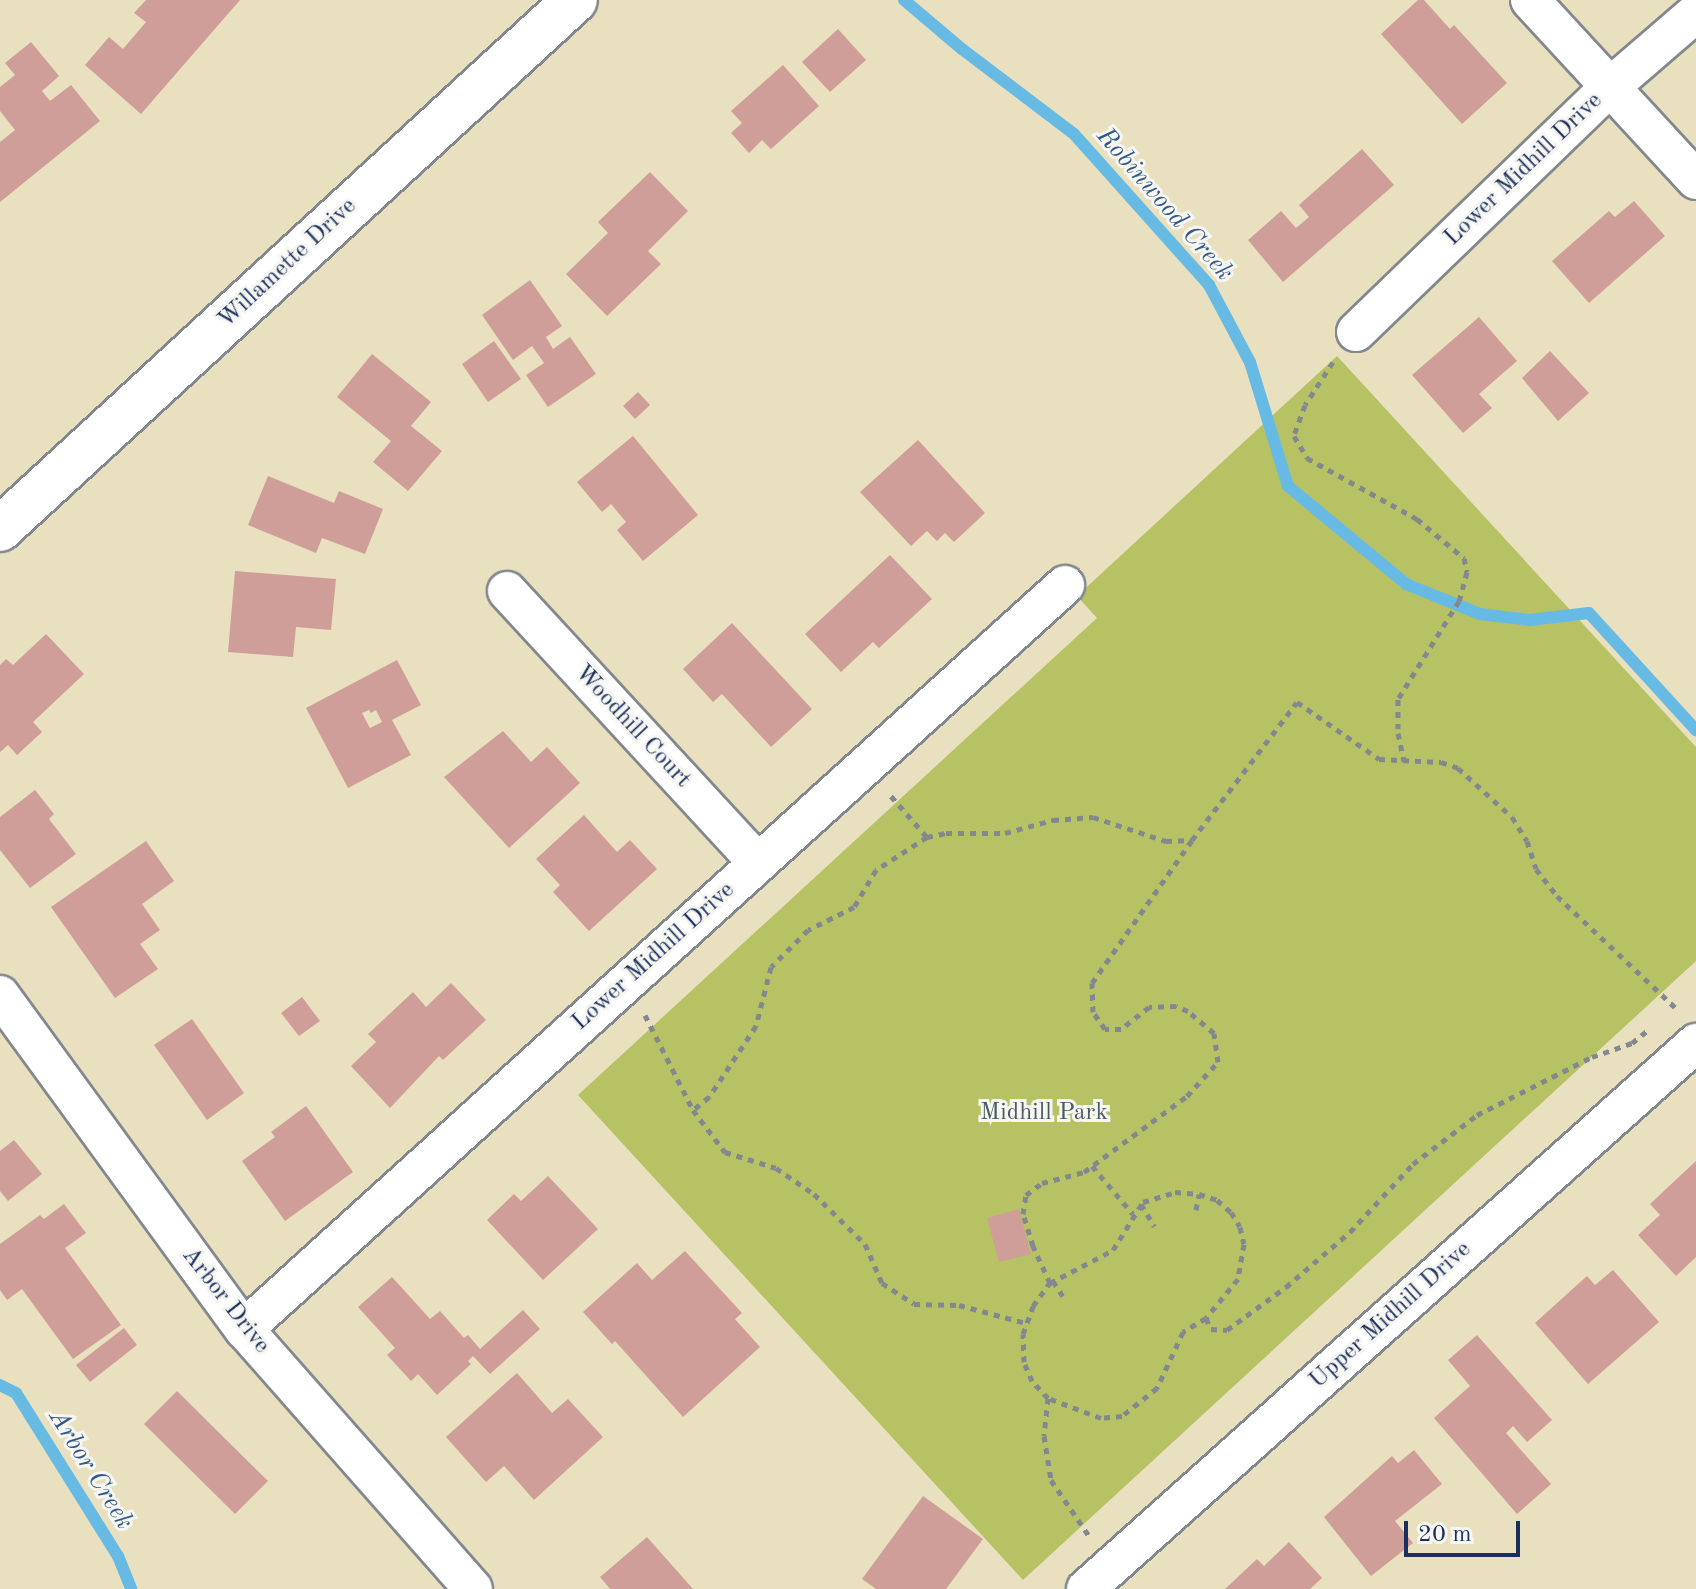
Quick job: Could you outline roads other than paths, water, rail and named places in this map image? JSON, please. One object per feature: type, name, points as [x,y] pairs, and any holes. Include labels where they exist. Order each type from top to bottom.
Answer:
[{"type":"main road","name":"Willamette Drive","points":[[0,529],[575,0]]},
{"type":"street","points":[[1530,0],[1696,180]]},
{"type":"street","name":"Lower Midhill Drive","points":[[1356,332],[1609,88],[1696,13]]},
{"type":"street","name":"Lower Midhill Drive","points":[[244,1329],[1065,585]]},
{"type":"street","name":"Woodhill Court","points":[[507,591],[758,863]]},
{"type":"street","name":"Arbor Drive","points":[[0,995],[244,1329],[473,1589]]},
{"type":"street","name":"Upper Midhill Drive","points":[[1099,1577],[1690,1030]]},
{"type":"waterway","name":"Robinwood Creek","points":[[904,0],[962,49],[1074,134],[1209,285],[1250,362],[1288,486],[1406,584],[1480,614],[1530,620],[1589,613],[1696,730]]},
{"type":"waterway","name":"Arbor Creek","points":[[0,1385],[16,1393],[118,1556],[131,1589]]},
{"type":"park label","name":"Midhill Park","points":[[1044,1114]]}]
